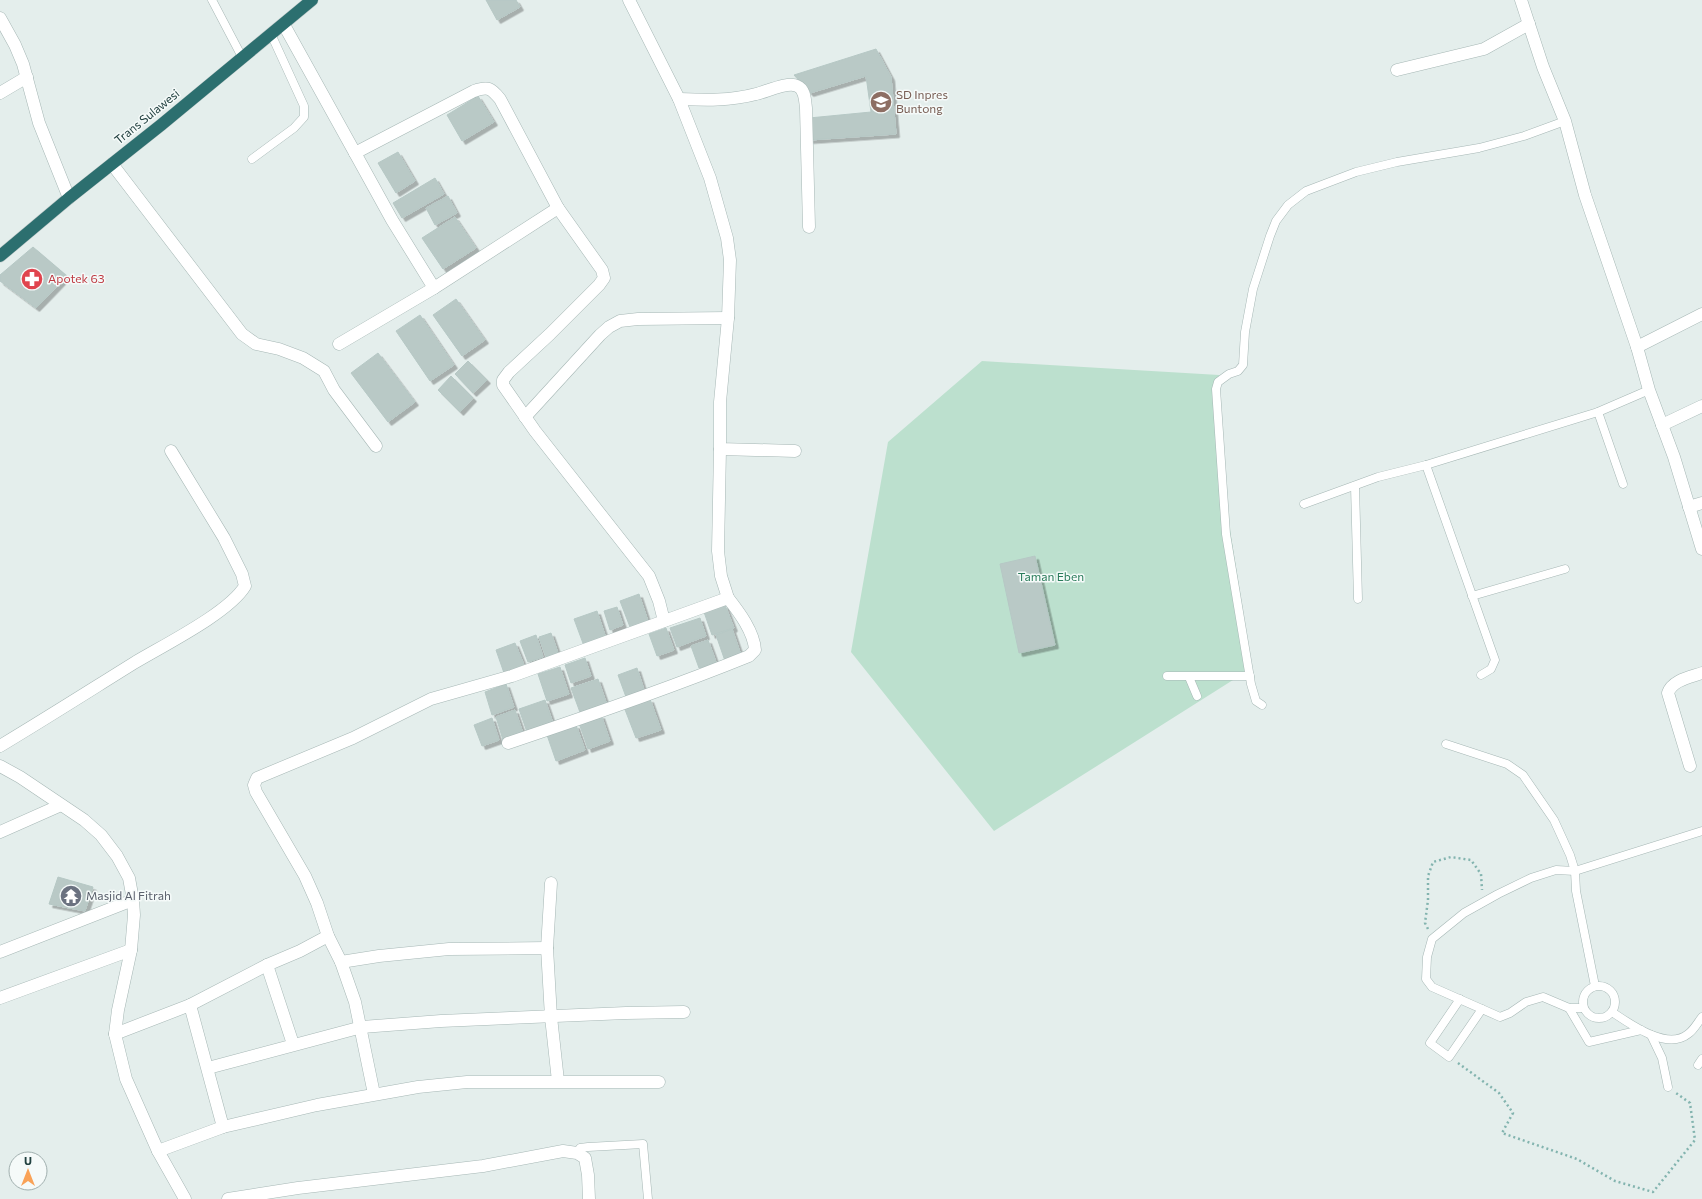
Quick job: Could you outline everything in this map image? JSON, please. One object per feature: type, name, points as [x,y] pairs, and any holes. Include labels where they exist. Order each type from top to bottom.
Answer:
[{"type":"highway","name":"Trans Sulawesi","points":[[0,256],[242,56],[284,25],[312,0]]},
{"type":"street","points":[[508,743],[690,680],[749,656],[755,650],[754,642],[738,612],[728,598],[721,576],[718,551],[720,402],[728,318],[730,260],[727,238],[710,178],[679,98],[629,0]]},
{"type":"street","points":[[1521,0],[1543,67],[1565,121],[1585,195],[1636,347],[1648,390],[1662,425],[1702,549]]},
{"type":"street","points":[[0,18],[15,45],[27,77],[33,107],[69,198]]},
{"type":"street","points":[[1397,70],[1484,49],[1529,24]]},
{"type":"street","points":[[284,25],[392,220],[434,288]]},
{"type":"street","points":[[0,93],[27,77]]},
{"type":"street","points":[[679,98],[731,99],[785,85],[792,84],[799,86],[803,90],[806,108],[809,227]]},
{"type":"street","points":[[355,153],[474,91],[489,88],[494,91],[500,99],[558,208],[602,270],[604,278],[599,285],[550,334],[508,372],[503,380],[503,385],[525,417],[649,576],[659,601],[664,621]]},
{"type":"street","points":[[112,164],[242,334],[256,344],[278,349],[304,358],[324,370],[334,390],[376,446]]},
{"type":"street","points":[[340,344],[434,288],[558,208]]},
{"type":"street","points":[[1636,347],[1702,314]]},
{"type":"street","points":[[525,417],[600,335],[609,327],[620,321],[638,319],[728,318]]},
{"type":"street","points":[[1662,425],[1702,406]]},
{"type":"street","points":[[720,448],[795,451]]},
{"type":"street","points":[[0,746],[193,628],[232,602],[245,586],[242,574],[224,538],[171,451]]},
{"type":"street","points":[[1689,507],[1702,503]]},
{"type":"street","points":[[374,1094],[362,1027],[341,962],[328,936],[317,903],[305,876],[256,792],[254,785],[257,778],[353,738],[432,699],[512,676],[728,598]]},
{"type":"street","points":[[1690,766],[1668,693],[1669,688],[1674,684],[1702,674]]},
{"type":"street","points":[[0,766],[20,777],[84,820],[95,830],[117,856],[129,878],[134,900],[131,950],[118,1010],[115,1034],[126,1079],[158,1151],[185,1199]]},
{"type":"street","points":[[0,832],[61,805]]},
{"type":"street","points":[[550,883],[547,948],[551,1017],[558,1082]]},
{"type":"street","points":[[0,952],[134,900]]},
{"type":"street","points":[[115,1034],[190,1005],[267,965],[300,951],[328,936]]},
{"type":"street","points":[[341,962],[379,956],[449,949],[547,948]]},
{"type":"street","points":[[0,998],[131,950]]},
{"type":"street","points":[[267,965],[293,1044]]},
{"type":"street","points":[[190,1005],[223,1128]]},
{"type":"street","points":[[208,1068],[293,1044],[362,1027],[441,1021],[684,1012]]},
{"type":"street","points":[[158,1151],[223,1128],[317,1105],[418,1087],[468,1082],[659,1082]]},
{"type":"street","points":[[228,1199],[298,1188],[483,1166],[563,1151],[577,1153],[585,1158],[588,1176],[589,1199]]},
{"type":"lane","points":[[212,0],[242,56]]},
{"type":"lane","points":[[252,159],[294,128],[304,117],[304,106],[271,34]]},
{"type":"lane","points":[[1262,705],[1256,701],[1250,676],[1226,534],[1216,389],[1218,382],[1229,374],[1238,372],[1243,365],[1245,332],[1253,289],[1276,221],[1288,205],[1306,191],[1356,172],[1397,162],[1478,148],[1524,136],[1565,121]]},
{"type":"lane","points":[[1304,504],[1378,477],[1426,465],[1598,412],[1648,390]]},
{"type":"lane","points":[[1598,412],[1623,484]]},
{"type":"lane","points":[[1426,465],[1495,660],[1491,669],[1481,675]]},
{"type":"lane","points":[[1355,486],[1358,599]]},
{"type":"lane","points":[[1472,596],[1565,569]]},
{"type":"lane","points":[[1167,676],[1250,676]]},
{"type":"lane","points":[[1189,677],[1197,696]]},
{"type":"lane","points":[[1446,744],[1507,764],[1523,775],[1554,820],[1570,855],[1575,871],[1576,891],[1595,986]]},
{"type":"lane","points":[[1584,1008],[1569,1008],[1543,996],[1526,1002],[1510,1013],[1500,1017],[1482,1009],[1432,986],[1426,979],[1427,957],[1432,939],[1464,914],[1531,878],[1556,870],[1575,871],[1702,831]]},
{"type":"lane","points":[[1595,986],[1606,988],[1614,996],[1615,1007],[1608,1016],[1597,1018],[1591,1017],[1584,1008],[1583,997],[1586,992],[1595,986]]},
{"type":"lane","points":[[1460,999],[1430,1043],[1449,1057],[1482,1009]]},
{"type":"lane","points":[[1569,1008],[1589,1042],[1641,1030]]},
{"type":"lane","points":[[1612,1012],[1651,1035],[1674,1040],[1688,1034],[1702,1017]]},
{"type":"lane","points":[[1651,1035],[1662,1058],[1668,1087]]},
{"type":"lane","points":[[577,1153],[580,1148],[643,1144],[648,1199]]},
{"type":"path","points":[[1432,939],[1424,923],[1428,900],[1428,876],[1433,862],[1451,857],[1471,860],[1481,874],[1482,903]]},
{"type":"path","points":[[1449,1057],[1499,1093],[1513,1113],[1502,1134],[1577,1159],[1615,1181],[1653,1192],[1695,1140],[1690,1103],[1668,1087]]},
{"type":"green space","name":"Taman Eben","points":[[982,361],[1219,375],[1224,492],[1252,668],[994,831],[851,652],[888,442]]},
{"type":"building","points":[[486,0],[516,0],[520,7],[497,20]]},
{"type":"building","name":"SD Inpres Buntong","points":[[876,49],[891,77],[896,134],[810,140],[809,118],[871,112],[866,76],[810,93],[794,75]]},
{"type":"building","points":[[478,96],[494,122],[462,141],[447,115]]},
{"type":"building","points":[[398,152],[415,181],[396,193],[378,163]]},
{"type":"building","points":[[435,178],[444,194],[402,218],[393,203]]},
{"type":"building","points":[[448,196],[457,213],[435,225],[426,208]]},
{"type":"building","points":[[455,217],[476,248],[443,269],[422,238]]},
{"type":"building","name":"Apotek 63","points":[[33,247],[67,276],[36,308],[0,281],[0,275]]},
{"type":"building","points":[[456,299],[485,340],[462,356],[433,315]]},
{"type":"building","points":[[420,315],[454,365],[430,381],[396,331]]},
{"type":"building","points":[[378,353],[415,402],[388,422],[351,373]]},
{"type":"building","points":[[468,361],[487,380],[473,393],[455,374]]},
{"type":"building","points":[[451,376],[473,398],[460,412],[438,390]]},
{"type":"building","points":[[1035,556],[1055,645],[1019,653],[1000,564]]},
{"type":"building","points":[[639,594],[648,621],[630,627],[620,601]]},
{"type":"building","points":[[725,605],[734,628],[712,635],[704,612]]},
{"type":"building","points":[[617,607],[623,625],[610,630],[604,611]]},
{"type":"building","points":[[597,611],[606,638],[584,646],[574,619]]},
{"type":"building","points":[[700,618],[706,636],[677,647],[670,628]]},
{"type":"building","points":[[666,628],[674,650],[657,656],[649,634]]},
{"type":"building","points":[[732,629],[741,655],[725,661],[716,635]]},
{"type":"building","points":[[551,633],[558,653],[546,657],[539,637]]},
{"type":"building","points":[[536,635],[543,657],[528,662],[520,641]]},
{"type":"building","points":[[708,640],[716,662],[699,668],[691,646]]},
{"type":"building","points":[[515,643],[524,665],[504,673],[496,650]]},
{"type":"building","points":[[585,658],[591,676],[571,683],[565,665]]},
{"type":"building","points":[[560,667],[569,694],[547,701],[538,674]]},
{"type":"building","points":[[637,668],[644,690],[626,697],[618,675]]},
{"type":"building","points":[[598,679],[607,705],[581,715],[571,688]]},
{"type":"building","points":[[506,684],[514,707],[492,715],[485,692]]},
{"type":"building","points":[[650,699],[661,730],[636,738],[624,707]]},
{"type":"building","points":[[545,700],[554,726],[528,735],[519,709]]},
{"type":"building","points":[[515,710],[523,733],[503,740],[496,717]]},
{"type":"building","points":[[601,715],[610,741],[588,749],[579,723]]},
{"type":"building","points":[[492,718],[499,740],[482,746],[474,725]]},
{"type":"building","points":[[576,725],[585,750],[556,761],[547,735]]},
{"type":"building","name":"Masjid Al Fitrah","points":[[58,877],[93,887],[85,911],[49,904]]},
{"type":"place","name":"SD Inpres Buntong","points":[[881,102]]},
{"type":"place","name":"Apotek 63","points":[[32,279]]},
{"type":"place","name":"Masjid Al Fitrah","points":[[71,896]]}]
